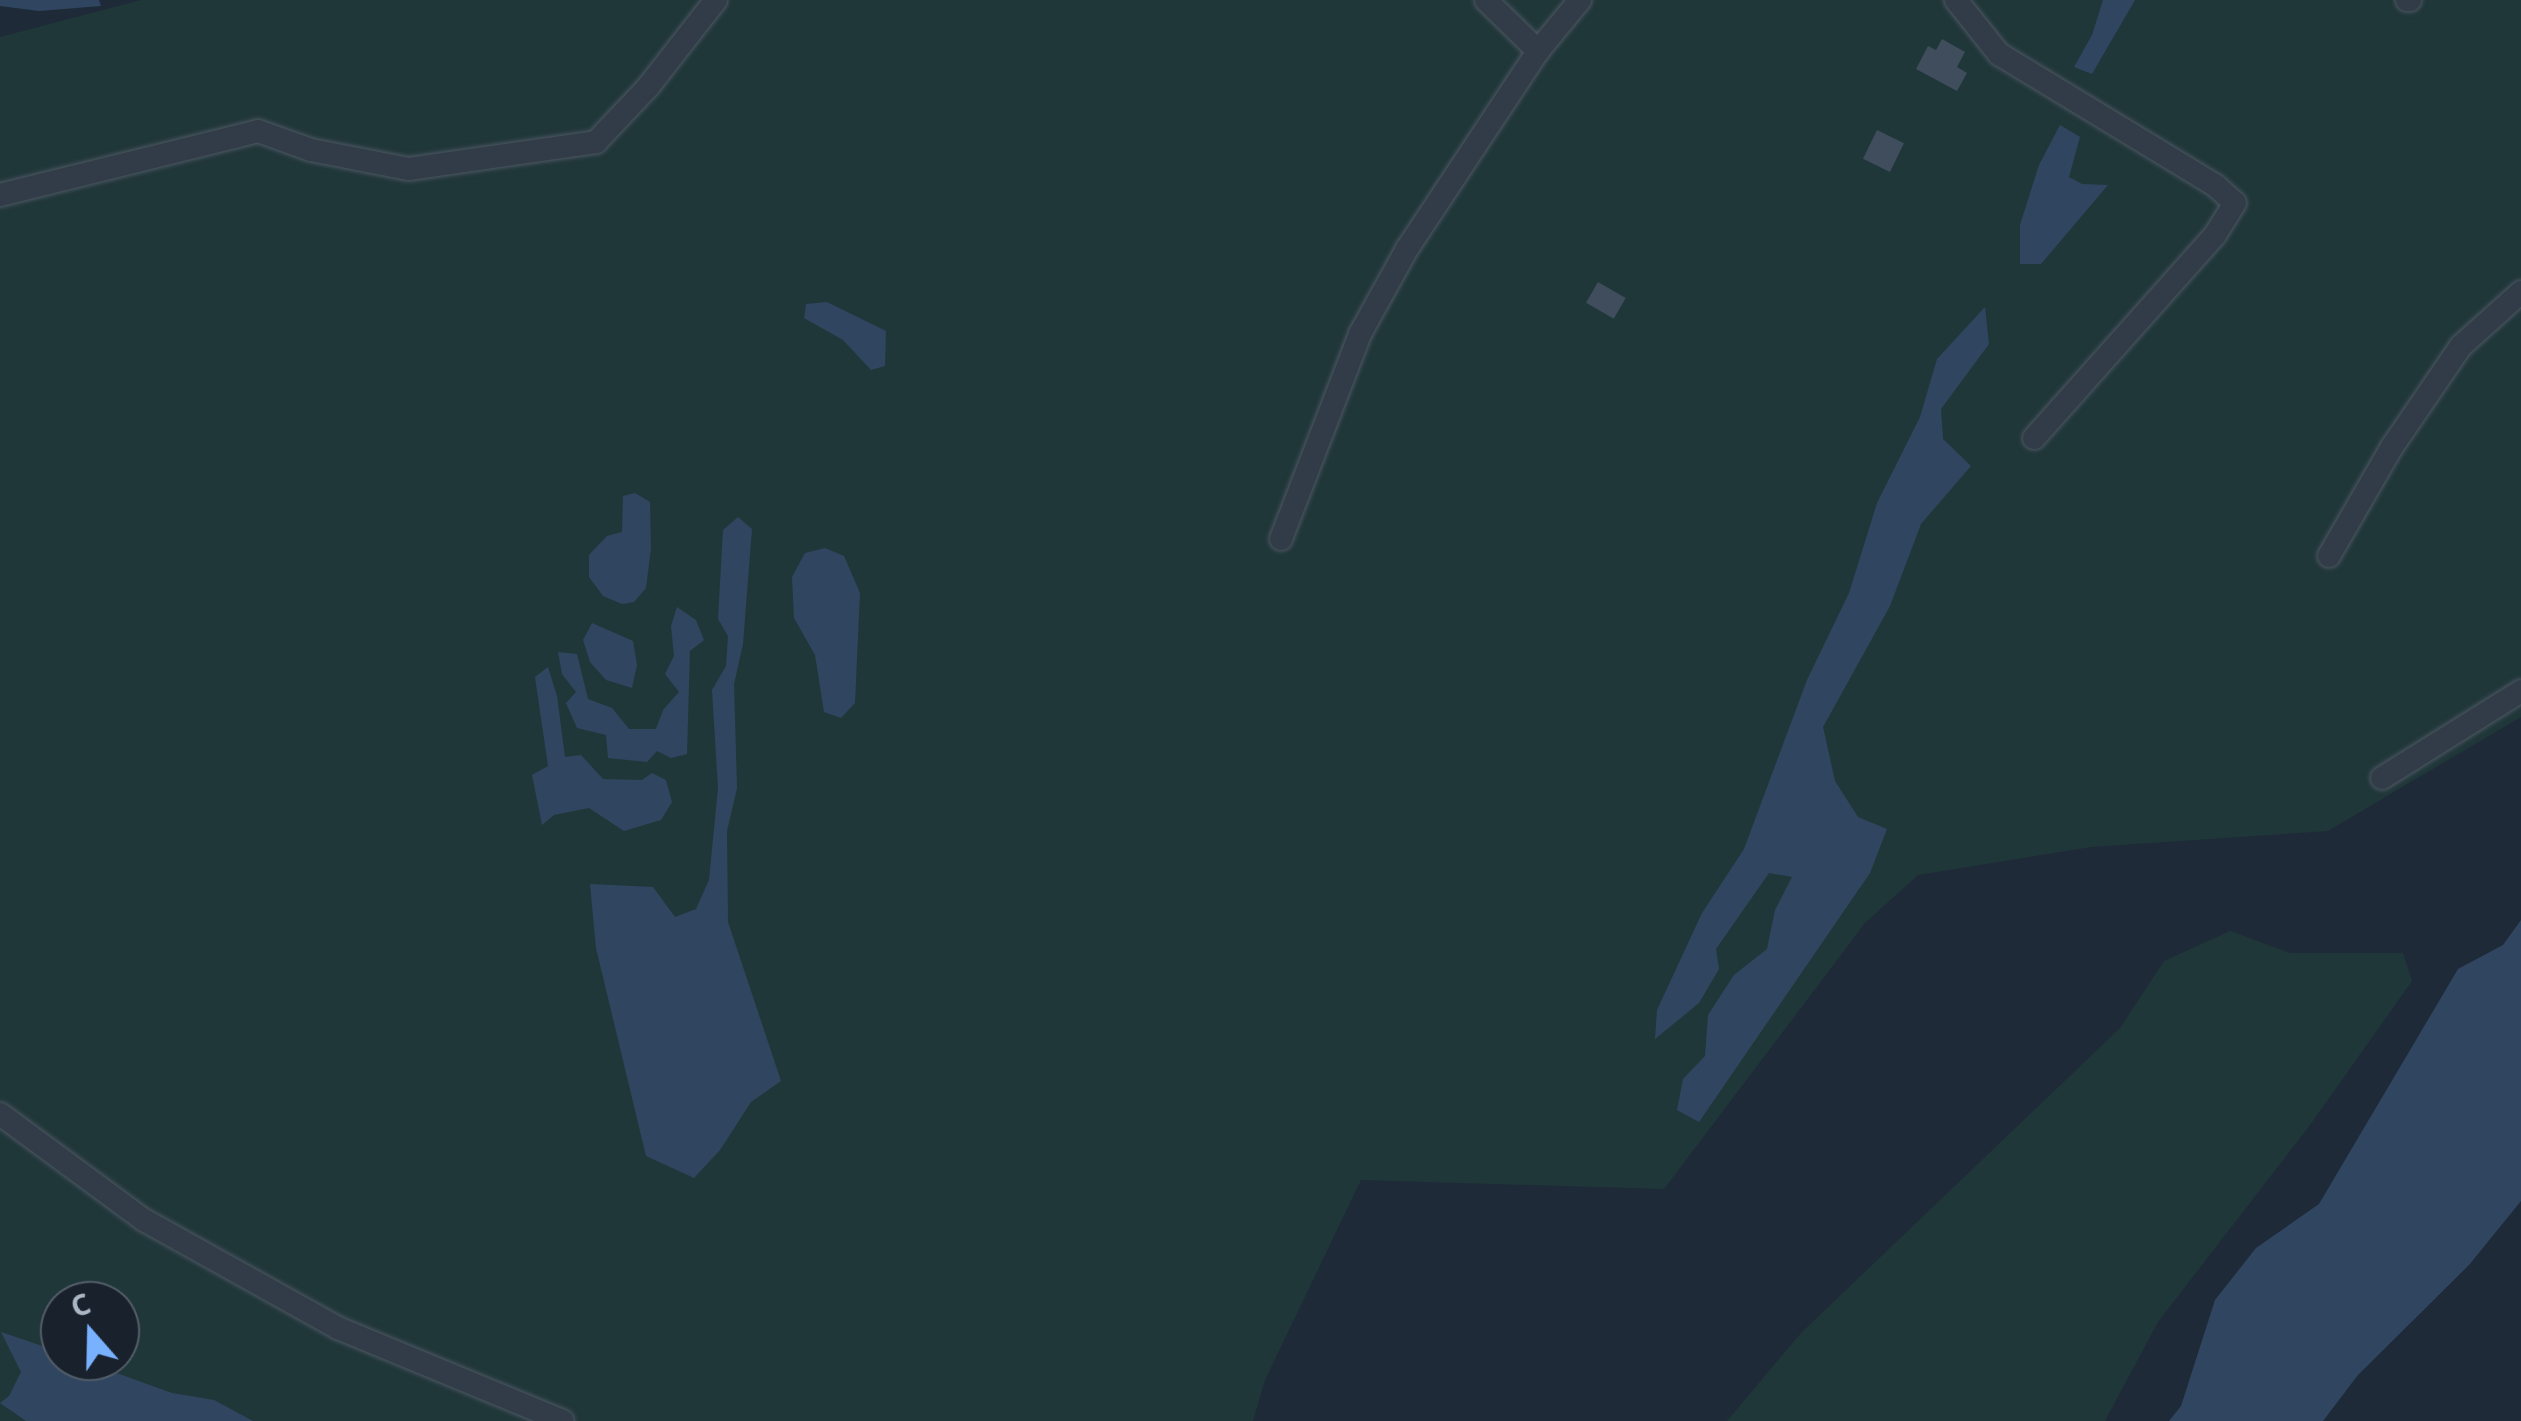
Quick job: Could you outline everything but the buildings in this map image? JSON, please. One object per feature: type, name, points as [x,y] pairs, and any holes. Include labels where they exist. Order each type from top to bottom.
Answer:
[{"type":"street","points":[[0,194],[258,132],[311,150],[409,169],[596,142],[648,87],[716,0]]},
{"type":"street","points":[[1486,0],[1538,51]]},
{"type":"street","points":[[1281,539],[1360,334],[1406,249],[1538,51],[1580,0]]},
{"type":"street","points":[[1956,0],[1999,54],[2216,186],[2235,203],[2215,235],[2034,438]]},
{"type":"street","points":[[2328,556],[2392,447],[2462,346],[2521,292]]},
{"type":"street","points":[[2382,778],[2521,692]]},
{"type":"street","points":[[0,1114],[144,1220],[338,1328],[562,1421]]},
{"type":"green space","points":[[141,0],[2521,0],[2521,717],[2328,831],[2091,847],[1918,875],[1865,923],[1664,1189],[1361,1180],[1265,1380],[1253,1421],[0,1421],[0,37]]},
{"type":"green space","points":[[2230,931],[2290,953],[2403,953],[2412,981],[2310,1125],[2158,1322],[2105,1421],[1727,1421],[1801,1333],[2120,1028],[2164,961]]},
{"type":"water","points":[[0,0],[99,0],[101,6],[39,11],[0,6]]},
{"type":"water","points":[[2103,0],[2135,0],[2092,74],[2074,67],[2092,35]]},
{"type":"water","points":[[2060,125],[2080,137],[2069,177],[2082,184],[2108,185],[2041,264],[2020,264],[2020,225],[2039,165]]},
{"type":"water","points":[[827,302],[886,331],[885,366],[871,370],[843,340],[804,318],[806,304]]},
{"type":"water","points":[[1985,307],[1989,344],[1941,409],[1943,439],[1971,466],[1921,524],[1890,606],[1823,727],[1835,781],[1858,817],[1887,829],[1870,873],[1699,1122],[1677,1110],[1683,1079],[1705,1056],[1708,1015],[1734,975],[1767,949],[1775,910],[1792,877],[1769,873],[1716,949],[1719,969],[1699,1003],[1655,1039],[1657,1010],[1702,913],[1744,849],[1807,680],[1849,593],[1877,503],[1920,417],[1937,359]]},
{"type":"water","points":[[635,493],[650,502],[651,548],[646,588],[634,602],[622,604],[603,596],[589,577],[589,555],[607,536],[622,532],[623,496]]},
{"type":"water","points":[[738,517],[752,529],[743,644],[734,684],[737,788],[727,831],[728,922],[781,1081],[751,1102],[720,1150],[694,1178],[646,1156],[596,948],[590,884],[653,887],[675,917],[696,909],[709,880],[718,788],[712,690],[726,666],[728,636],[718,619],[723,530]]},
{"type":"water","points":[[825,548],[844,556],[860,593],[855,703],[841,718],[824,712],[815,655],[794,618],[792,577],[805,553]]},
{"type":"water","points":[[677,607],[696,620],[704,640],[690,651],[687,754],[671,758],[657,751],[647,762],[608,758],[606,735],[577,728],[566,703],[576,692],[562,674],[558,652],[577,654],[588,699],[612,708],[629,729],[656,729],[663,710],[679,692],[665,674],[674,656],[671,626]]},
{"type":"water","points":[[592,623],[633,641],[637,665],[632,688],[606,680],[590,662],[583,640]]},
{"type":"water","points":[[548,667],[557,696],[565,757],[581,755],[603,779],[642,780],[652,773],[666,780],[672,802],[661,820],[624,831],[589,808],[554,815],[542,825],[532,775],[548,766],[535,677]]},
{"type":"water","points":[[2521,920],[2521,1201],[2469,1265],[2358,1375],[2323,1421],[2169,1421],[2181,1406],[2215,1300],[2256,1248],[2319,1204],[2458,969],[2503,945]]},
{"type":"water","points":[[1,1332],[40,1345],[40,1381],[139,1381],[172,1393],[214,1400],[253,1421],[26,1421],[0,1403],[9,1396],[21,1372]]}]
